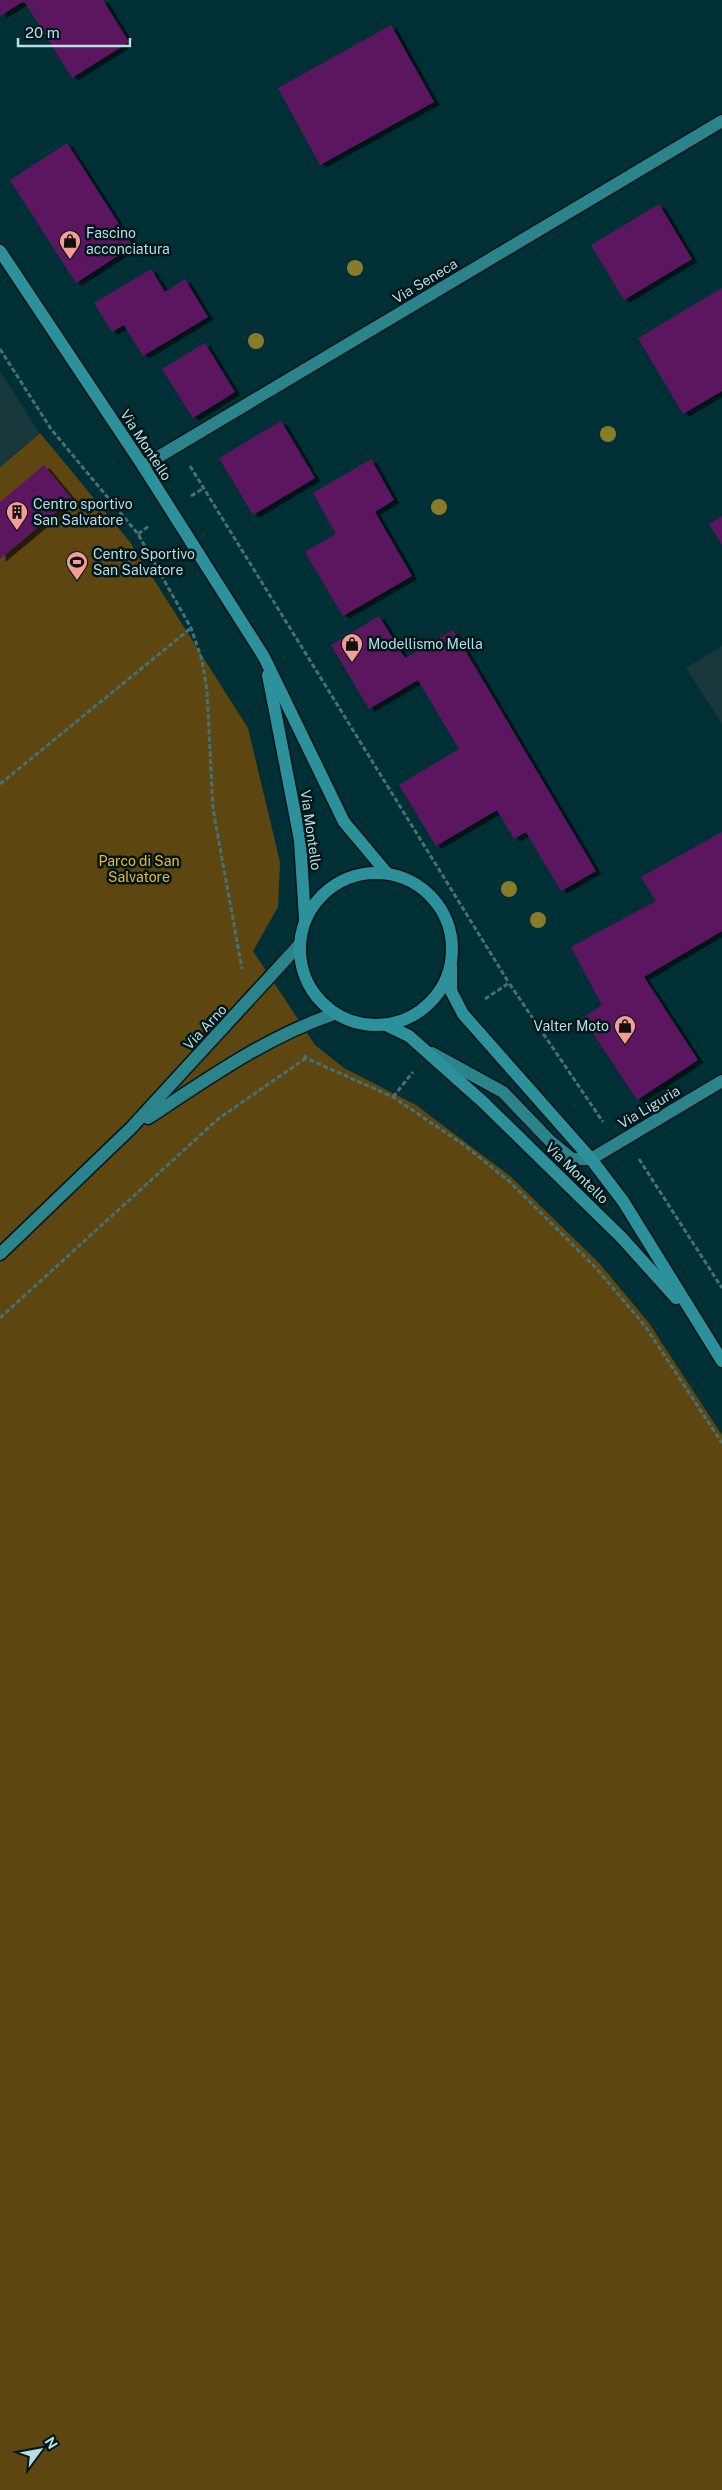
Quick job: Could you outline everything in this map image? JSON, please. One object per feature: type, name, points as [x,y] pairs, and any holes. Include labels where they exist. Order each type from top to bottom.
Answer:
[{"type":"street","name":"Via Seneca","points":[[143,466],[722,120]]},
{"type":"street","name":"Via Montello","points":[[0,251],[143,466],[264,657],[344,822],[386,872]]},
{"type":"street","name":"Via Montello","points":[[264,657],[300,840],[305,920]]},
{"type":"street","points":[[386,872],[411,880],[432,896],[447,919],[452,940],[451,966],[441,991],[422,1011],[386,1026],[359,1024],[334,1014],[314,996],[303,972],[300,945],[305,920],[319,897],[341,880],[359,874],[386,872]]},
{"type":"street","name":"Via Arno","points":[[0,1254],[131,1128],[300,945]]},
{"type":"street","name":"Via Montello","points":[[451,966],[451,991],[463,1014],[591,1159],[623,1201],[722,1361]]},
{"type":"street","name":"Via Arno","points":[[131,1128],[248,1053],[314,1021],[334,1014]]},
{"type":"street","name":"Via Montello","points":[[386,1026],[409,1036],[429,1052],[622,1238],[697,1323]]},
{"type":"street","name":"Via Montello","points":[[429,1052],[503,1092],[550,1141],[572,1159],[591,1159]]},
{"type":"street","name":"Via Liguria","points":[[591,1159],[722,1081]]},
{"type":"path","points":[[177,446],[509,983]]},
{"type":"path","points":[[0,784],[191,628]]},
{"type":"path","points":[[0,1318],[218,1119],[306,1058]]},
{"type":"path","points":[[626,1138],[722,1288]]},
{"type":"shaded area","points":[[0,371],[39,433],[0,466]]},
{"type":"shaded area","points":[[722,646],[722,724],[686,668]]},
{"type":"green space","name":"Parco di San Salvatore","points":[[40,433],[130,542],[248,728],[280,862],[278,907],[253,951],[315,1045],[344,1068],[416,1105],[510,1176],[600,1264],[649,1323],[722,1435],[722,2490],[0,2490],[0,467]]},
{"type":"building","points":[[0,0],[103,0],[129,42],[72,78],[24,1],[0,16]]},
{"type":"building","points":[[391,25],[434,102],[320,165],[278,88]]},
{"type":"building","points":[[67,143],[133,246],[76,283],[10,180]]},
{"type":"building","points":[[659,204],[692,259],[624,300],[591,245]]},
{"type":"building","points":[[151,269],[165,292],[185,279],[208,317],[143,356],[124,325],[112,332],[94,303]]},
{"type":"building","points":[[722,288],[722,391],[683,414],[638,338]]},
{"type":"building","points":[[205,343],[235,392],[193,418],[162,369]]},
{"type":"building","points":[[281,421],[315,478],[253,515],[219,458]]},
{"type":"building","points":[[371,459],[394,500],[375,512],[412,576],[343,616],[305,552],[336,534],[313,493]]},
{"type":"building","name":"Centro sportivo San Salvatore","points":[[44,465],[72,499],[0,559],[0,502]]},
{"type":"building","points":[[722,516],[722,545],[709,524]]},
{"type":"building","points":[[379,616],[405,658],[453,630],[596,871],[561,891],[526,832],[514,839],[497,810],[436,846],[399,785],[459,749],[418,680],[369,709],[331,645]]},
{"type":"building","points":[[722,832],[722,931],[644,977],[698,1060],[637,1100],[583,1018],[602,1005],[571,947],[656,901],[641,877]]},
{"type":"place","name":"Fascino acconciatura","points":[[70,260]]},
{"type":"place","name":"Centro sportivo San Salvatore","points":[[17,531]]},
{"type":"place","name":"Centro Sportivo San Salvatore","points":[[77,581]]},
{"type":"place","name":"Modellismo Mella","points":[[352,663]]},
{"type":"place","name":"Valter Moto","points":[[625,1045]]}]
